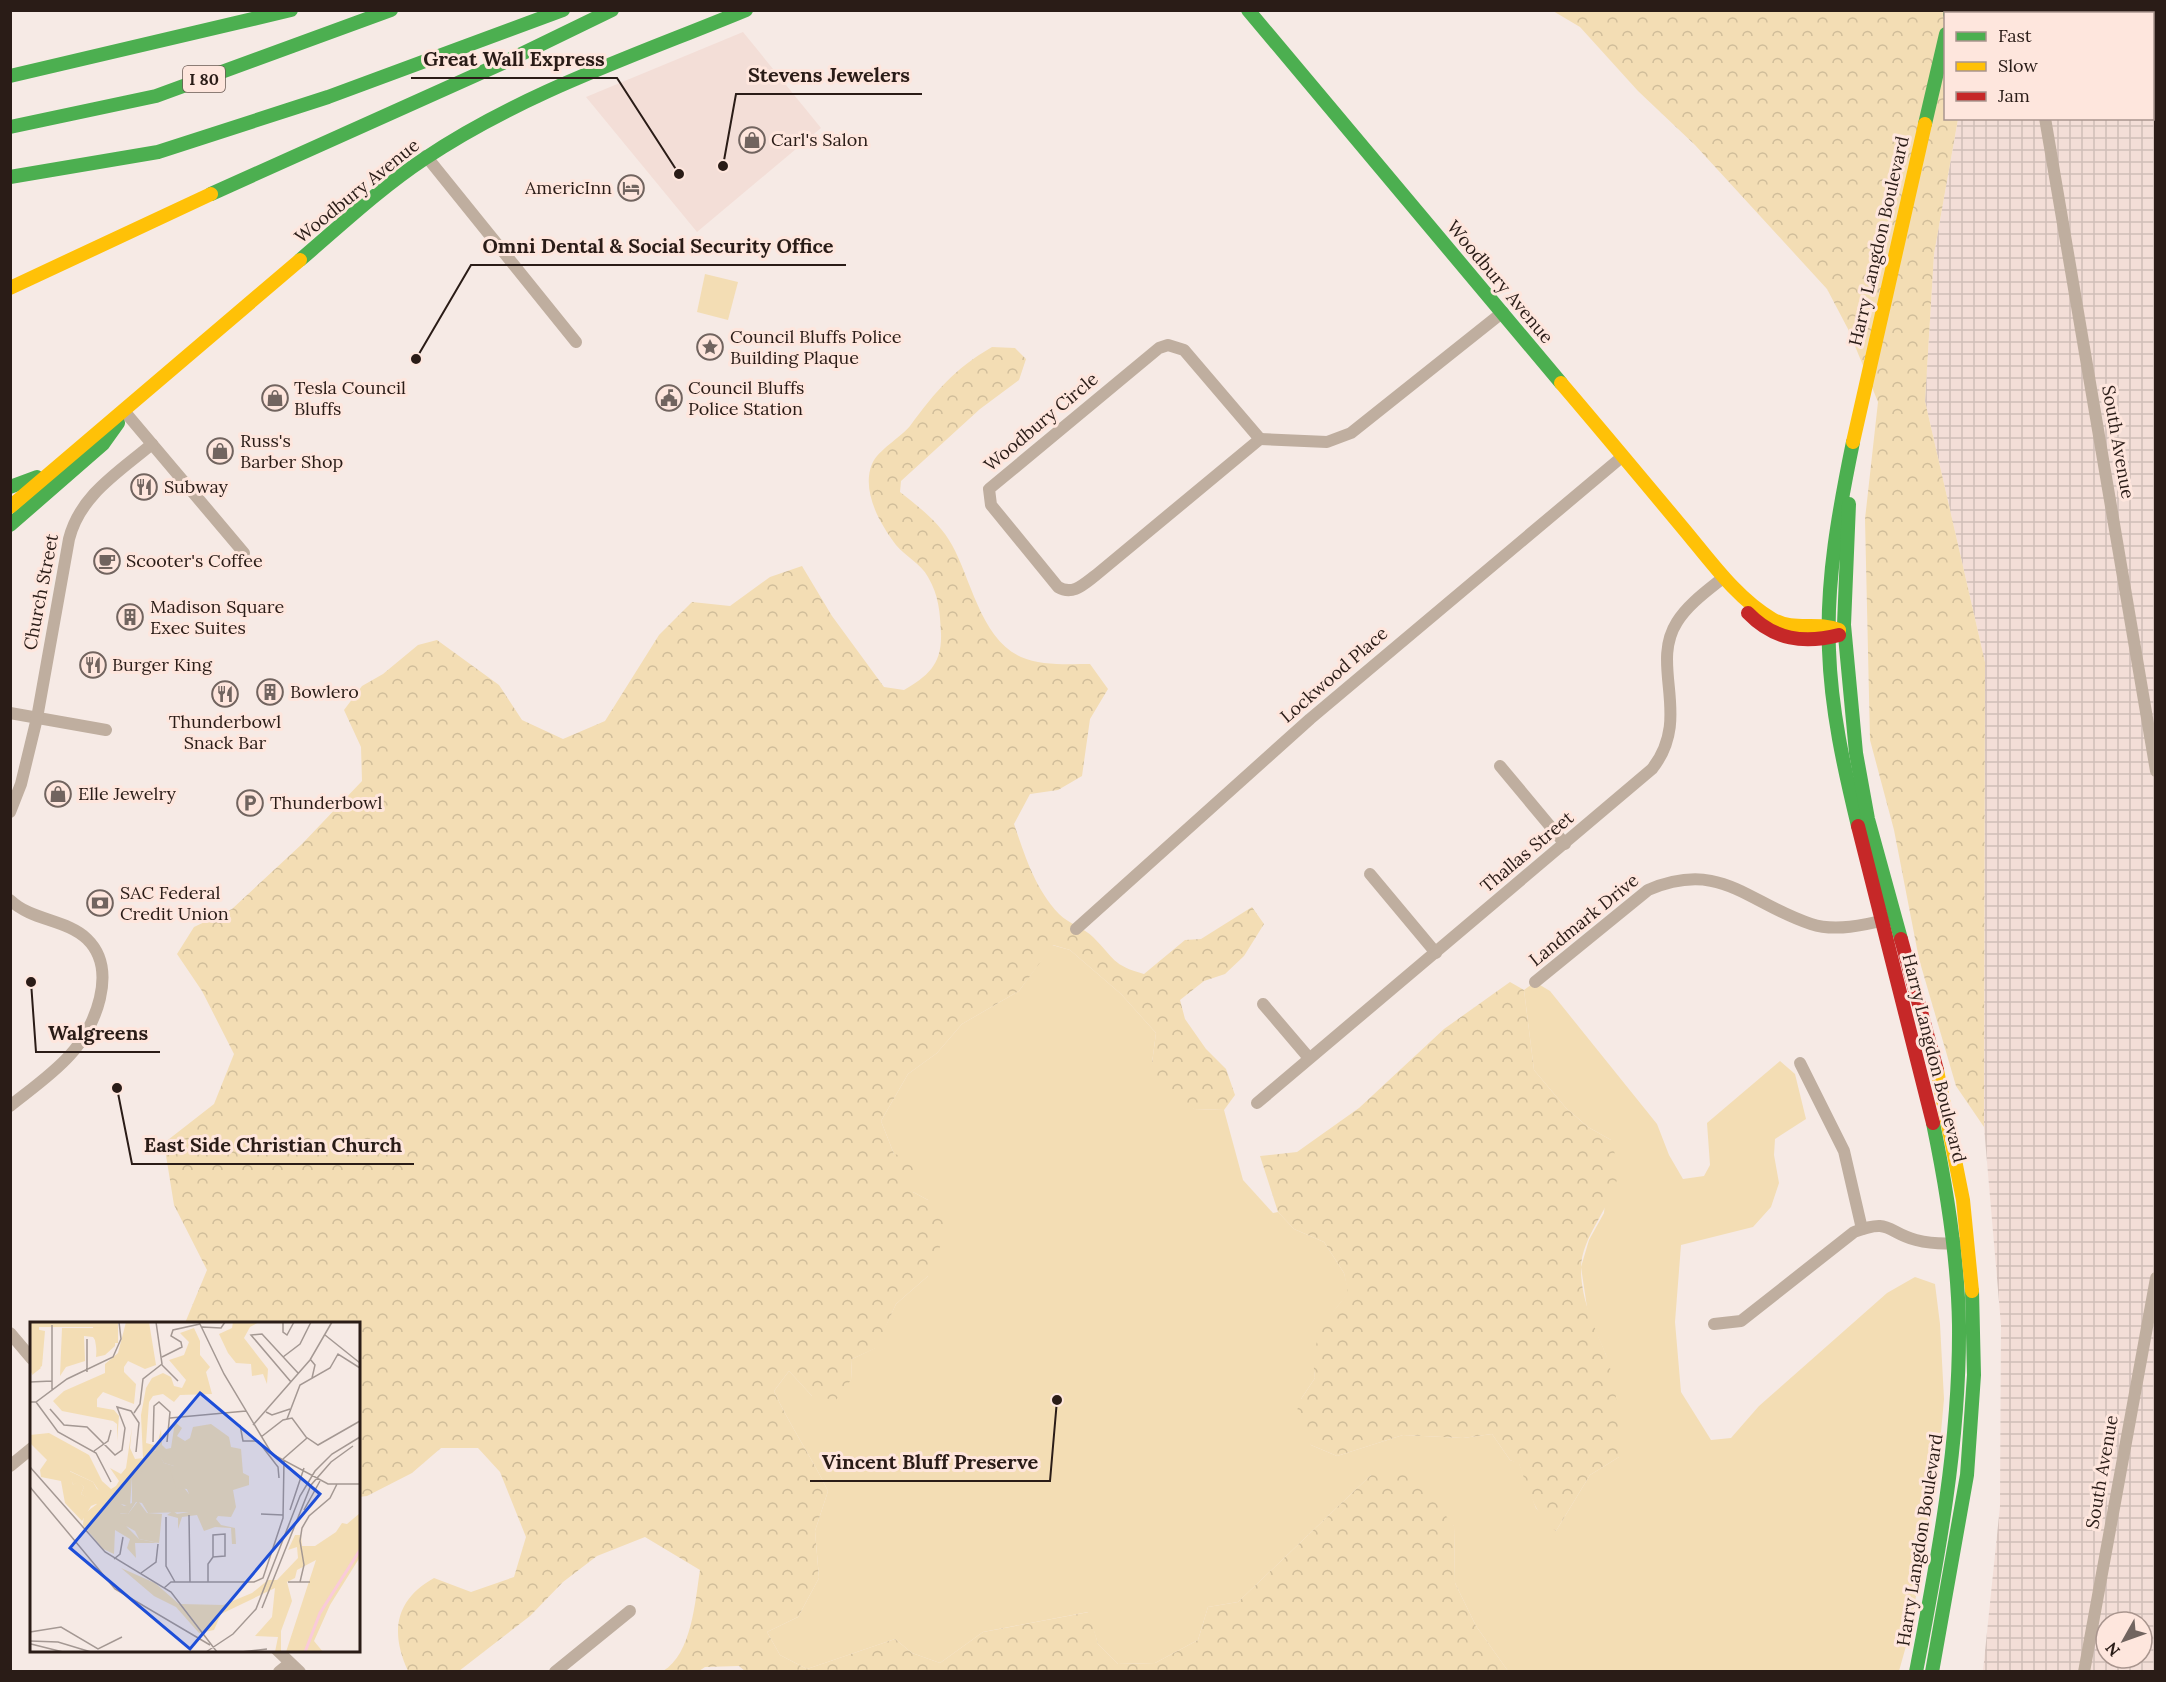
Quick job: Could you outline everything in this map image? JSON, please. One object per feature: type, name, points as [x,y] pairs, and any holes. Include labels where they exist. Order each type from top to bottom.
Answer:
[{"type":"main road","points":[[10,76],[291,10]]},
{"type":"main road","name":"I 80","points":[[10,127],[156,96],[391,10]]},
{"type":"main road","points":[[10,177],[158,152],[328,97],[563,10]]},
{"type":"main road","points":[[10,288],[59,263],[507,61],[612,10]]},
{"type":"main road","name":"Woodbury Avenue","points":[[10,507],[125,412],[383,189],[426,156],[506,111],[746,10]]},
{"type":"main road","name":"Woodbury Avenue","points":[[1248,10],[1724,576],[1769,618],[1795,628],[1844,633]]},
{"type":"main road","name":"Harry Langdon Boulevard","points":[[1916,1671],[1945,1518],[1957,1413],[1960,1359],[1954,1244],[1937,1139],[1918,1054],[1881,921],[1846,777],[1831,668],[1829,597],[1837,514],[1874,339],[1944,42]]},
{"type":"main road","points":[[10,278],[59,263]]},
{"type":"main road","name":"Woodbury Avenue","points":[[10,525],[103,444],[125,412]]},
{"type":"main road","name":"Harry Langdon Boulevard","points":[[1850,457],[1844,633],[1861,784],[1940,1080],[1955,1153],[1969,1243],[1974,1330],[1971,1428],[1960,1520],[1932,1671]]},
{"type":"main road","points":[[10,487],[27,483],[57,466]]},
{"type":"main road","name":"Woodbury Avenue","points":[[1724,576],[1744,609],[1758,625],[1782,638],[1804,641],[1829,632]]},
{"type":"main road","points":[[1795,628],[1816,616],[1829,597]]},
{"type":"main road","points":[[1804,641],[1819,650],[1831,668]]},
{"type":"street","name":"South Avenue","points":[[2045,120],[2156,771]]},
{"type":"street","points":[[426,156],[576,342]]},
{"type":"street","points":[[1260,439],[1328,442],[1351,433],[1503,312]]},
{"type":"street","name":"Woodbury Circle","points":[[1168,345],[1184,350],[1260,439],[1074,591],[1064,591],[1058,587],[991,505],[992,486],[1159,348],[1168,345]]},
{"type":"street","points":[[125,412],[244,553]]},
{"type":"street","name":"Church Street","points":[[10,812],[21,784],[37,718],[69,539],[76,517],[93,494],[152,444]]},
{"type":"street","name":"Lockwood Place","points":[[1076,929],[1310,719],[1623,456]]},
{"type":"street","name":"Thallas Street","points":[[1257,1103],[1652,769],[1662,756],[1671,732],[1668,653],[1672,632],[1686,610],[1724,576]]},
{"type":"street","points":[[10,713],[106,730]]},
{"type":"street","points":[[1500,766],[1565,844]]},
{"type":"street","points":[[1370,874],[1436,952]]},
{"type":"street","name":"Landmark Drive","points":[[1535,982],[1648,890],[1670,880],[1686,877],[1707,879],[1733,888],[1812,925],[1844,928],[1896,917]]},
{"type":"street","points":[[10,900],[28,913],[71,929],[88,940],[101,963],[103,978],[93,1015],[78,1045],[60,1066],[10,1106]]},
{"type":"street","points":[[1263,1004],[1309,1059]]},
{"type":"street","points":[[1800,1063],[1844,1151],[1862,1229]]},
{"type":"street","points":[[1714,1324],[1741,1321],[1854,1232],[1873,1225],[1894,1229],[1915,1240],[1954,1244],[1969,1243]]},
{"type":"street","name":"South Avenue","points":[[2084,1671],[2156,1278]]},
{"type":"street","points":[[10,1333],[30,1357]]},
{"type":"street","points":[[10,1466],[30,1450]]},
{"type":"street","points":[[555,1671],[630,1611]]},
{"type":"street","points":[[279,1652],[300,1671]]},
{"type":"street","points":[[279,1671],[290,1663]]},
{"type":"shaded area","points":[[1977,11],[2155,11],[2155,1671],[1983,1671],[2000,1506],[2001,1325],[1984,1127],[1985,662],[1925,401],[1934,254],[1958,120],[2154,120],[2154,12]]},
{"type":"shaded area","points":[[743,32],[821,128],[697,232],[586,97]]},
{"type":"green space","points":[[1954,10],[1944,12],[1944,120],[1958,120],[1934,254],[1925,401],[1985,662],[1984,1127],[1956,1086],[1919,959],[1894,830],[1870,740],[1865,519],[1878,402],[1848,329],[1827,289],[1695,145],[1638,91],[1580,27],[1553,11]]},
{"type":"green space","points":[[705,274],[738,282],[728,320],[697,312]]},
{"type":"green space","points":[[992,347],[1015,348],[1026,359],[1019,380],[980,409],[901,481],[900,492],[929,516],[947,537],[987,623],[1007,648],[1021,657],[1037,662],[1090,664],[1108,689],[1090,719],[1082,776],[1058,790],[1030,794],[1014,824],[1043,894],[1059,914],[1089,934],[1120,964],[1144,974],[1185,940],[1201,939],[1252,907],[1264,924],[1244,956],[1225,974],[1204,981],[1180,1000],[1185,1019],[1206,1049],[1226,1069],[1235,1095],[1224,1110],[1194,1109],[1155,1092],[1152,1063],[1156,1033],[1121,994],[1070,950],[1053,945],[1019,991],[962,1024],[937,1053],[908,1074],[881,1121],[894,1154],[919,1160],[913,1192],[928,1200],[949,1225],[928,1276],[896,1304],[876,1348],[852,1359],[851,1380],[836,1400],[812,1396],[789,1371],[774,1391],[828,1491],[815,1531],[819,1578],[798,1617],[767,1632],[780,1655],[807,1669],[895,1639],[912,1653],[940,1663],[983,1632],[1089,1612],[1098,1644],[1118,1664],[1155,1663],[1198,1640],[1208,1607],[1238,1602],[1371,1475],[1411,1472],[1454,1526],[1455,1583],[1476,1626],[1508,1671],[746,1672],[739,1666],[705,1667],[699,1671],[663,1671],[673,1663],[686,1640],[694,1611],[700,1570],[645,1537],[597,1556],[563,1582],[530,1616],[459,1671],[408,1671],[402,1657],[398,1630],[404,1607],[411,1596],[434,1578],[471,1592],[514,1577],[526,1537],[500,1472],[478,1448],[441,1448],[412,1473],[367,1496],[360,1497],[360,1322],[185,1322],[207,1270],[174,1205],[164,1143],[214,1104],[234,1054],[202,991],[177,954],[194,927],[232,909],[302,844],[362,781],[361,747],[344,710],[362,686],[383,674],[418,645],[437,640],[499,685],[522,720],[563,739],[605,721],[659,635],[692,602],[730,606],[770,577],[802,566],[832,616],[884,687],[904,690],[920,680],[932,668],[941,644],[937,598],[925,572],[896,545],[878,517],[871,496],[869,474],[879,454],[906,431],[928,402],[956,372]]},
{"type":"green space","points":[[1052,945],[1070,950],[1121,994],[1156,1033],[1152,1063],[1194,1109],[1224,1110],[1243,1180],[1273,1213],[1278,1212],[1294,1229],[1324,1242],[1344,1273],[1349,1293],[1322,1332],[1315,1355],[1315,1378],[1301,1399],[1311,1445],[1337,1456],[1403,1435],[1463,1438],[1492,1434],[1510,1460],[1519,1463],[1536,1508],[1556,1531],[1590,1475],[1619,1457],[1606,1355],[1588,1314],[1581,1267],[1589,1240],[1604,1213],[1611,1140],[1588,1127],[1566,1108],[1534,1070],[1524,990],[1535,982],[1550,991],[1657,1124],[1669,1155],[1683,1179],[1704,1176],[1710,1165],[1707,1123],[1780,1061],[1795,1074],[1806,1119],[1775,1139],[1774,1155],[1779,1183],[1771,1207],[1753,1227],[1681,1245],[1675,1322],[1681,1392],[1711,1440],[1731,1438],[1759,1406],[1887,1293],[1915,1277],[1935,1284],[1940,1324],[1944,1399],[1938,1465],[1910,1632],[1899,1671],[1508,1671],[1476,1626],[1455,1583],[1454,1526],[1371,1475],[1238,1602],[1208,1607],[1198,1640],[1155,1663],[1118,1664],[1098,1644],[1088,1612],[983,1632],[940,1663],[912,1653],[895,1639],[807,1669],[780,1655],[767,1632],[798,1617],[819,1578],[815,1531],[828,1491],[774,1391],[789,1371],[812,1396],[851,1380],[852,1359],[875,1348],[896,1304],[928,1276],[928,1200],[913,1192],[881,1121],[908,1074],[937,1053],[962,1024],[1019,991]]},
{"type":"green space","points":[[1510,982],[1524,990],[1534,1070],[1566,1108],[1588,1127],[1611,1140],[1618,1167],[1615,1187],[1586,1245],[1581,1269],[1586,1302],[1605,1352],[1615,1390],[1619,1457],[1590,1475],[1556,1531],[1548,1525],[1537,1509],[1519,1464],[1510,1460],[1492,1434],[1463,1438],[1403,1435],[1337,1456],[1311,1445],[1294,1419],[1301,1399],[1315,1378],[1315,1353],[1321,1332],[1348,1293],[1344,1273],[1324,1242],[1294,1229],[1278,1212],[1260,1156],[1297,1152],[1359,1108],[1444,1029]]},
{"type":"traffic: fast","points":[[10,76],[291,10]]},
{"type":"traffic: fast","points":[[10,127],[156,96],[391,10]]},
{"type":"traffic: fast","points":[[10,177],[158,152],[328,97],[563,10]]},
{"type":"traffic: fast","points":[[211,194],[507,61],[612,10]]},
{"type":"traffic: fast","points":[[300,260],[391,183],[462,135],[540,95],[746,10]]},
{"type":"traffic: fast","points":[[1248,10],[1561,383]]},
{"type":"traffic: fast","points":[[1925,124],[1944,43]]},
{"type":"traffic: fast","points":[[10,525],[103,444],[118,423]]},
{"type":"traffic: fast","points":[[1853,442],[1835,545],[1830,598],[1829,650],[1835,717],[1858,826]]},
{"type":"traffic: fast","points":[[10,487],[37,477]]},
{"type":"traffic: fast","points":[[1849,504],[1844,625],[1856,753],[1868,819],[1901,939]]},
{"type":"traffic: fast","points":[[1916,1672],[1946,1500],[1956,1413],[1958,1369],[1959,1325],[1954,1249],[1933,1123]]},
{"type":"traffic: fast","points":[[1932,1672],[1967,1475],[1974,1375],[1972,1291]]},
{"type":"traffic: slow","points":[[1853,442],[1925,124]]},
{"type":"traffic: slow","points":[[10,288],[211,194]]},
{"type":"traffic: slow","points":[[10,507],[300,260]]},
{"type":"traffic: slow","points":[[1561,383],[1713,565],[1747,600],[1780,623],[1831,627],[1839,630]]},
{"type":"traffic: slow","points":[[1937,1070],[1963,1200],[1972,1291]]},
{"type":"traffic: jam","points":[[1748,613],[1768,629],[1790,638],[1814,639],[1839,635]]},
{"type":"traffic: jam","points":[[1858,826],[1933,1123]]},
{"type":"traffic: jam","points":[[1901,939],[1937,1070]]},
{"type":"place","name":"Carl's Salon","points":[[752,140]]},
{"type":"place","name":"Stevens Jewelers","points":[[723,166]]},
{"type":"place","name":"Great Wall Express","points":[[679,174]]},
{"type":"place","name":"AmericInn","points":[[631,188]]},
{"type":"place","name":"Council Bluffs Police Building Plaque","points":[[710,347]]},
{"type":"place","name":"Omni Dental & Social Security Office","points":[[416,359]]},
{"type":"place","name":"Tesla Council Bluffs","points":[[275,398]]},
{"type":"place","name":"Council Bluffs Police Station","points":[[669,398]]},
{"type":"place","name":"Russ's Barber Shop","points":[[220,451]]},
{"type":"place","name":"Subway","points":[[144,487]]},
{"type":"place","name":"Scooter's Coffee","points":[[107,561]]},
{"type":"place","name":"Madison Square Exec Suites","points":[[130,617]]},
{"type":"place","name":"Burger King","points":[[93,665]]},
{"type":"place","name":"Bowlero","points":[[270,692]]},
{"type":"place","name":"Thunderbowl Snack Bar","points":[[225,694]]},
{"type":"place","name":"Elle Jewelry","points":[[58,794]]},
{"type":"place","name":"Thunderbowl","points":[[250,803]]},
{"type":"place","name":"SAC Federal Credit Union","points":[[100,903]]},
{"type":"place","name":"Walgreens","points":[[31,982]]},
{"type":"place","name":"East Side Christian Church","points":[[117,1088]]},
{"type":"place","name":"Vincent Bluff Preserve","points":[[1057,1400]]}]
